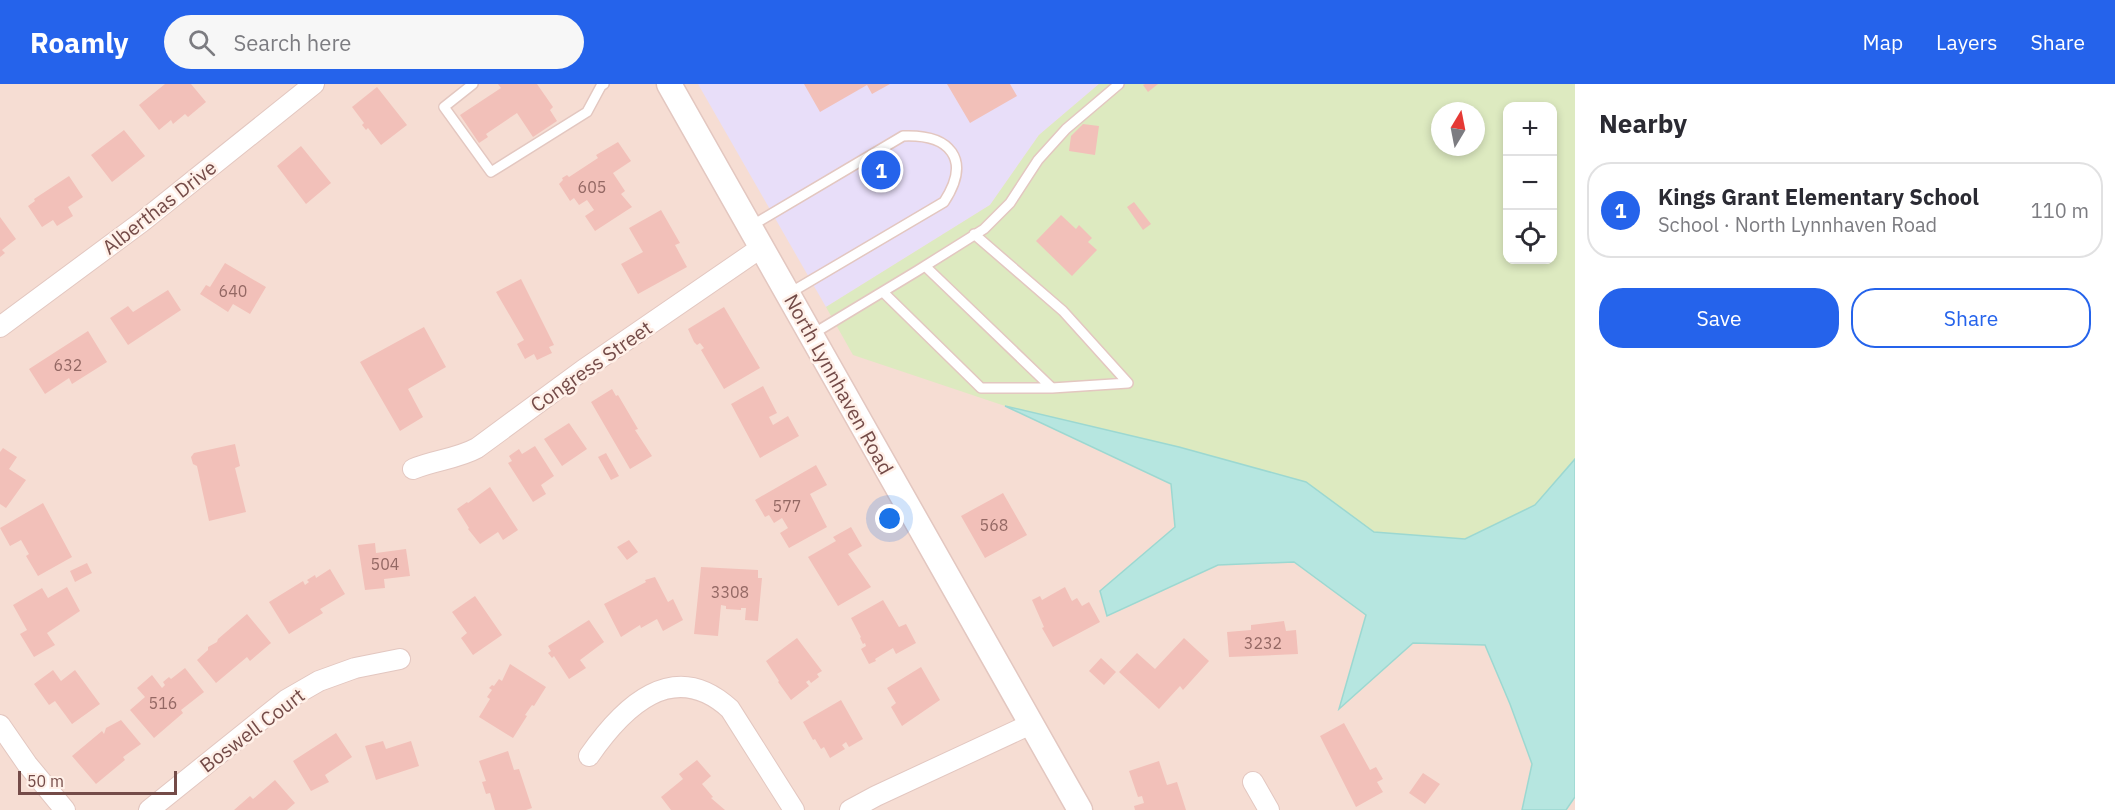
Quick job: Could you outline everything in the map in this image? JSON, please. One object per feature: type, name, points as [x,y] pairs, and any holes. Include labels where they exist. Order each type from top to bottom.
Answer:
[{"type":"street","name":"Alberthas Drive","points":[[0,327],[143,221],[314,84]]},
{"type":"street","name":"North Lynnhaven Road","points":[[669,84],[1080,810]]},
{"type":"street","name":"Congress Street","points":[[412,469],[432,461],[463,455],[477,448],[592,364],[762,248]]},
{"type":"street","name":"Boswell Court","points":[[149,810],[286,700],[319,681],[355,668],[400,659]]},
{"type":"street","points":[[589,756],[620,717],[646,697],[662,689],[680,686],[697,688],[717,697],[730,709],[794,810]]},
{"type":"street","points":[[850,810],[1031,724]]},
{"type":"street","points":[[0,725],[27,764],[65,810]]},
{"type":"street","points":[[1253,782],[1269,810]]},
{"type":"lane","points":[[474,84],[444,107],[491,172],[587,112],[601,85]]},
{"type":"lane","points":[[811,334],[984,229],[1010,203],[1038,160],[1066,129],[1119,84]]},
{"type":"lane","points":[[750,227],[903,136],[929,138],[945,146],[954,155],[957,170],[953,188],[944,202],[788,294]]},
{"type":"lane","points":[[883,291],[981,387],[1052,388],[1128,383],[1064,311],[974,234]]},
{"type":"lane","points":[[925,266],[1052,388]]},
{"type":"shaded area","points":[[0,84],[1575,84],[1575,810],[0,810]]},
{"type":"shaded area","points":[[698,84],[1099,84],[1039,135],[990,205],[826,307]]},
{"type":"green space","points":[[1099,84],[1575,84],[1575,459],[1535,505],[1465,539],[1374,532],[1306,482],[1179,447],[1005,406],[853,355],[826,307],[990,205],[1039,135]]},
{"type":"water","points":[[1005,406],[1179,447],[1306,482],[1374,532],[1465,539],[1535,505],[1575,459],[1575,797],[1566,810],[1522,810],[1532,764],[1485,645],[1413,643],[1339,709],[1366,615],[1294,562],[1218,565],[1107,616],[1100,591],[1175,527],[1171,484]]},
{"type":"building","points":[[165,84],[191,84],[206,102],[188,117],[185,114],[173,124],[171,120],[159,130],[139,105]]},
{"type":"building","points":[[498,84],[537,84],[553,107],[550,110],[557,121],[533,137],[517,113],[486,134],[488,137],[479,143],[460,115],[501,88]]},
{"type":"building","points":[[804,84],[890,84],[872,94],[867,85],[820,112]]},
{"type":"building","points":[[947,84],[1010,84],[1017,96],[970,123]]},
{"type":"building","points":[[1158,84],[1148,92],[1143,85]]},
{"type":"building","points":[[377,87],[407,125],[381,145],[368,128],[366,130],[362,125],[364,123],[352,107]]},
{"type":"building","points":[[1083,124],[1099,126],[1095,155],[1069,151],[1071,136]]},
{"type":"building","points":[[124,130],[145,156],[112,182],[91,155]]},
{"type":"building","points":[[618,142],[631,161],[613,173],[625,191],[621,194],[632,207],[595,231],[585,216],[594,210],[587,200],[579,205],[574,198],[570,201],[559,184],[562,178],[567,175],[569,177],[598,158],[596,155]]},
{"type":"building","points":[[301,146],[331,183],[306,204],[277,166]]},
{"type":"building","points":[[69,176],[83,197],[68,207],[73,216],[57,226],[53,220],[42,227],[28,206],[35,201],[34,199]]},
{"type":"building","points":[[1134,202],[1151,224],[1143,230],[1127,207]]},
{"type":"building","points":[[661,210],[680,243],[675,245],[687,267],[638,294],[621,264],[643,252],[629,228]]},
{"type":"building","points":[[1061,215],[1076,229],[1079,225],[1092,238],[1088,242],[1097,250],[1072,276],[1036,241]]},
{"type":"building","points":[[0,217],[16,239],[2,250],[5,253],[0,257]]},
{"type":"building","points":[[225,263],[266,287],[250,314],[233,304],[228,312],[200,294],[206,285],[210,287]]},
{"type":"building","points":[[521,279],[554,345],[549,347],[552,353],[537,360],[534,354],[525,359],[517,344],[524,340],[496,292]]},
{"type":"building","points":[[168,290],[181,310],[128,345],[110,318],[128,306],[133,312]]},
{"type":"building","points":[[724,307],[760,368],[724,389],[701,350],[704,348],[700,343],[697,345],[694,342],[688,329]]},
{"type":"building","points":[[424,327],[446,367],[408,389],[423,417],[400,431],[360,362]]},
{"type":"building","points":[[88,331],[107,362],[72,384],[69,378],[45,394],[29,369]]},
{"type":"building","points":[[763,386],[777,413],[769,417],[773,425],[788,416],[799,436],[760,458],[731,404]]},
{"type":"building","points":[[612,389],[616,396],[618,395],[638,429],[635,430],[652,456],[630,469],[591,402]]},
{"type":"building","points":[[569,423],[587,449],[562,466],[544,439]]},
{"type":"building","points":[[235,444],[240,466],[235,468],[246,512],[209,521],[197,466],[193,464],[191,457],[194,453]]},
{"type":"building","points":[[535,446],[554,476],[541,485],[546,494],[533,502],[508,463],[512,461],[509,456],[519,449],[522,454]]},
{"type":"building","points":[[3,448],[17,457],[9,469],[26,480],[6,508],[0,504],[0,452]]},
{"type":"building","points":[[606,453],[619,476],[611,480],[598,457]]},
{"type":"building","points":[[816,465],[827,485],[810,494],[827,527],[789,548],[780,533],[788,528],[782,518],[774,523],[769,515],[765,517],[755,500]]},
{"type":"building","points":[[490,487],[518,530],[503,540],[498,532],[480,544],[457,509]]},
{"type":"building","points":[[1003,493],[1027,535],[985,558],[961,516]]},
{"type":"building","points":[[43,503],[72,557],[38,576],[26,556],[29,554],[21,540],[10,546],[0,528]]},
{"type":"building","points":[[851,527],[862,546],[848,554],[871,587],[838,606],[808,557],[836,541],[833,537]]},
{"type":"building","points":[[629,540],[638,552],[627,560],[617,547]]},
{"type":"building","points":[[375,543],[376,553],[406,549],[410,576],[384,579],[385,588],[365,590],[358,545]]},
{"type":"building","points":[[87,563],[92,573],[75,582],[70,571]]},
{"type":"building","points":[[701,567],[758,570],[758,578],[762,578],[758,621],[745,620],[746,608],[726,609],[726,606],[721,605],[718,636],[694,634]]},
{"type":"building","points":[[330,569],[345,594],[320,609],[323,613],[289,634],[269,602],[303,581],[305,585],[309,582],[307,580],[315,575],[316,578]]},
{"type":"building","points":[[655,577],[668,602],[673,599],[683,620],[663,631],[657,619],[641,628],[640,625],[621,637],[604,604],[646,582],[645,580]]},
{"type":"building","points":[[67,587],[80,611],[47,633],[55,645],[34,657],[20,634],[27,630],[13,605],[42,588],[48,598]]},
{"type":"building","points":[[1065,587],[1072,601],[1077,598],[1082,606],[1089,602],[1100,622],[1053,647],[1042,628],[1044,627],[1032,600],[1040,596],[1042,600]]},
{"type":"building","points":[[475,596],[502,635],[473,655],[461,638],[467,633],[452,612]]},
{"type":"building","points":[[883,600],[899,627],[906,624],[916,643],[896,654],[893,648],[869,664],[861,649],[866,646],[865,643],[863,644],[851,618]]},
{"type":"building","points":[[247,614],[271,643],[250,661],[247,657],[216,683],[197,660],[208,650],[208,647],[217,642]]},
{"type":"building","points":[[589,620],[604,642],[580,660],[586,668],[569,679],[554,656],[552,658],[548,653],[551,651],[548,646]]},
{"type":"building","points":[[1284,621],[1286,631],[1296,630],[1298,654],[1229,657],[1227,632],[1251,630],[1251,625]]},
{"type":"building","points":[[797,638],[822,671],[817,674],[819,677],[811,683],[809,680],[806,682],[809,686],[791,700],[766,661]]},
{"type":"building","points":[[1184,638],[1209,661],[1183,690],[1180,686],[1159,709],[1119,672],[1137,653],[1155,669]]},
{"type":"building","points":[[1101,658],[1116,672],[1104,685],[1089,671]]},
{"type":"building","points":[[510,664],[546,687],[534,706],[532,705],[525,715],[527,716],[513,738],[479,717],[490,699],[487,697],[492,690],[489,688],[494,686],[499,679],[502,681]]},
{"type":"building","points":[[921,667],[940,700],[902,726],[891,707],[896,703],[887,688]]},
{"type":"building","points":[[185,668],[204,692],[181,710],[183,713],[154,738],[130,710],[145,697],[137,688],[152,675],[162,688],[165,685],[163,682]]},
{"type":"building","points":[[53,670],[61,681],[75,670],[100,704],[72,724],[55,701],[49,705],[34,684]]},
{"type":"building","points":[[841,700],[863,739],[849,747],[846,742],[842,745],[845,749],[830,758],[824,747],[821,749],[815,739],[813,740],[803,722]]},
{"type":"building","points":[[121,720],[141,744],[123,757],[125,760],[96,784],[72,756],[102,731],[104,734],[106,728]]},
{"type":"building","points":[[1344,723],[1370,770],[1376,767],[1383,779],[1377,782],[1383,792],[1356,807],[1320,736]]},
{"type":"building","points":[[336,733],[352,757],[325,775],[329,782],[311,791],[293,761]]},
{"type":"building","points":[[383,741],[386,749],[411,741],[419,766],[376,780],[365,746]]},
{"type":"building","points":[[508,751],[514,770],[519,769],[532,808],[495,810],[490,793],[486,794],[482,782],[486,781],[479,761]]},
{"type":"building","points":[[697,760],[711,776],[702,784],[713,797],[711,798],[725,810],[671,810],[661,797],[683,779],[679,774]]},
{"type":"building","points":[[1159,761],[1167,785],[1177,782],[1186,810],[1135,810],[1134,806],[1144,803],[1142,796],[1138,797],[1129,771]]},
{"type":"building","points":[[1423,773],[1440,784],[1425,804],[1409,793]]},
{"type":"building","points":[[275,780],[295,803],[287,810],[234,810],[250,796],[253,799]]},
{"type":"place","name":"Kings Grant Elementary School","points":[[881,170]]}]
